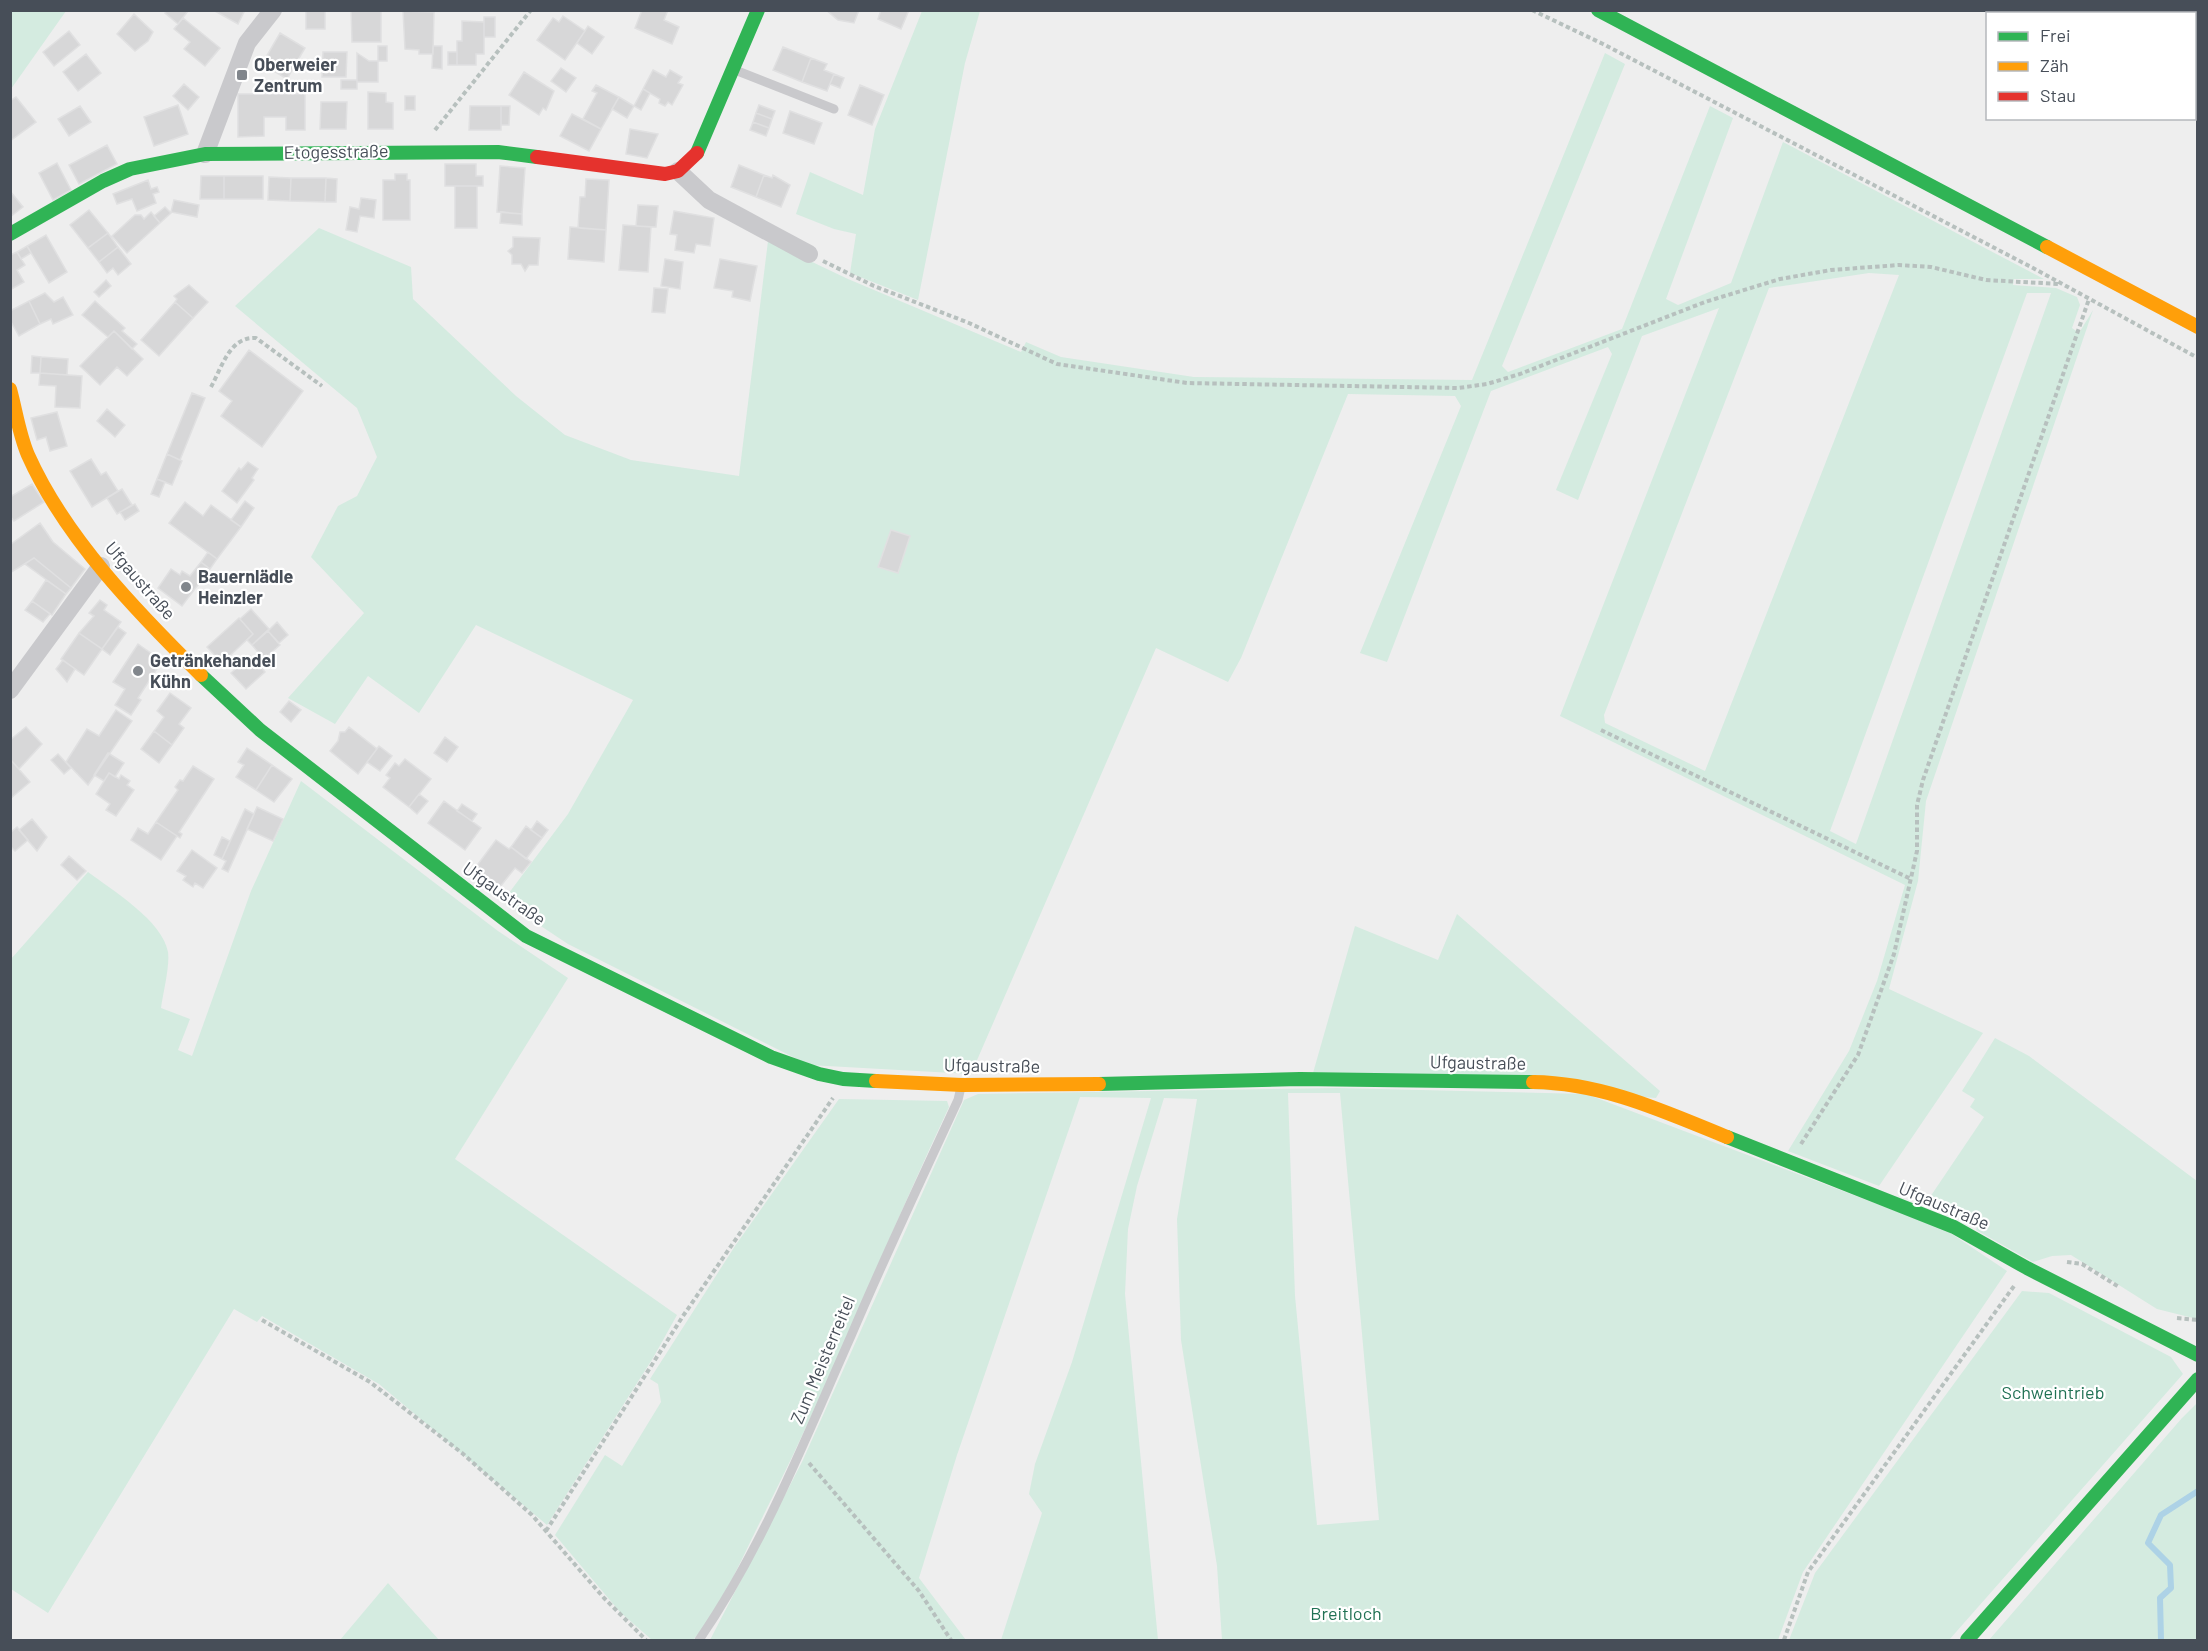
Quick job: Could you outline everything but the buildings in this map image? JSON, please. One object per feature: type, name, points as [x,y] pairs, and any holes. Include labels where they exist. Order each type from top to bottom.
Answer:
[{"type":"street","points":[[205,154],[247,43],[273,10]]},
{"type":"street","points":[[758,10],[700,150],[689,163],[678,171],[709,200],[809,254]]},
{"type":"street","points":[[1598,10],[2198,327]]},
{"type":"street","name":"Etogesstraße","points":[[10,234],[103,181],[130,169],[205,154],[498,152],[550,157],[651,174],[678,171]]},
{"type":"street","name":"Ufgaustraße","points":[[10,389],[24,447],[52,497],[101,566],[169,642],[252,724],[501,919],[526,936],[771,1057],[819,1074],[843,1079],[962,1085],[1300,1079],[1550,1082],[1620,1094],[1954,1227],[2027,1268],[2198,1355]]},
{"type":"street","points":[[10,690],[101,566]]},
{"type":"street","points":[[1967,1641],[2198,1379]]},
{"type":"lane","points":[[735,70],[834,109]]},
{"type":"lane","name":"Zum Meisterreitel","points":[[699,1641],[721,1608],[800,1454],[851,1334],[958,1100],[962,1085]]},
{"type":"path","points":[[418,152],[531,10]]},
{"type":"path","points":[[1532,10],[1603,44],[2198,358]]},
{"type":"path","points":[[809,254],[874,286],[969,323],[1057,364],[1187,383],[1247,386],[1458,388],[1487,384],[1540,367],[1705,302],[1780,279],[1831,270],[1921,266],[1986,280],[2059,284]]},
{"type":"path","points":[[1790,1163],[1858,1055],[1871,1024],[1894,954],[1911,879],[1917,850],[1917,805],[1923,780],[2089,299]]},
{"type":"path","points":[[211,387],[236,342],[245,337],[256,338],[322,386]]},
{"type":"path","points":[[1601,730],[1911,879]]},
{"type":"path","points":[[546,1531],[683,1316],[829,1106],[843,1079]]},
{"type":"path","points":[[2059,1261],[2082,1264],[2128,1293]]},
{"type":"path","points":[[1784,1641],[1808,1572],[1975,1337],[2027,1268]]},
{"type":"path","points":[[2175,1318],[2198,1320]]},
{"type":"path","points":[[261,1320],[370,1382],[462,1453],[532,1515],[604,1598],[646,1641]]},
{"type":"path","points":[[800,1454],[919,1591],[951,1641]]},
{"type":"green space","points":[[10,11],[66,11],[11,89]]},
{"type":"green space","points":[[922,11],[980,11],[965,63],[918,300],[850,273],[856,234],[834,229],[796,214],[810,172],[863,195],[875,129]]},
{"type":"green space","points":[[1605,53],[1625,64],[1502,366],[1508,372],[1622,329],[1710,106],[1733,118],[1666,299],[1678,305],[1731,283],[1783,142],[2044,279],[2014,279],[2013,285],[2056,288],[2077,297],[2080,305],[2072,328],[2079,333],[2093,310],[1926,801],[1918,881],[1889,989],[1983,1033],[1879,1186],[1788,1151],[1849,1051],[1877,981],[1905,885],[1560,716],[1719,308],[1642,336],[1578,500],[1556,490],[1612,354],[1608,347],[1491,391],[1387,662],[1360,653],[1461,406],[1455,396],[1348,394],[1241,658],[1228,682],[1156,648],[971,1074],[809,1065],[568,944],[503,901],[568,814],[633,700],[476,625],[419,713],[368,676],[335,724],[288,698],[364,613],[311,557],[338,506],[357,496],[377,457],[357,408],[235,306],[319,228],[411,267],[413,299],[516,396],[565,435],[631,460],[739,476],[768,241],[848,279],[1021,352],[1026,342],[1061,357],[1194,377],[1472,380]],"holes":[[[1869,273],[1899,275],[1705,771],[1605,723],[1604,715],[1769,288]],[[2027,293],[2051,293],[1856,844],[1830,831]]]},
{"type":"green space","points":[[301,781],[498,931],[568,978],[455,1159],[677,1315],[653,1358],[547,1525],[379,1384],[262,1316],[257,1322],[234,1309],[48,1613],[11,1589],[11,959],[88,872],[135,907],[157,929],[164,940],[168,958],[161,1008],[190,1019],[178,1050],[192,1056],[251,891]]},
{"type":"green space","points":[[1457,914],[1660,1091],[1656,1098],[1313,1073],[1355,926],[1438,960]]},
{"type":"green space","points":[[1995,1038],[2029,1056],[2197,1181],[2197,1319],[2157,1309],[2071,1255],[2052,1256],[2033,1262],[1976,1230],[1978,1224],[1926,1203],[1984,1117],[1970,1107],[1975,1099],[1962,1091]]},
{"type":"green space","name":"Breitloch","points":[[1337,1088],[1586,1094],[1946,1230],[2007,1271],[1803,1572],[1778,1640],[1222,1640],[1217,1566],[1181,1340],[1177,1219],[1197,1099],[1164,1098],[1137,1186],[1128,1229],[1125,1294],[1158,1640],[1001,1640],[1042,1513],[1029,1494],[1035,1464],[1072,1362],[1151,1098],[1080,1097],[957,1455],[919,1578],[966,1640],[710,1640],[802,1462],[964,1100],[978,1094]],"holes":[[[1288,1093],[1340,1093],[1379,1520],[1317,1525],[1295,1296]]]},
{"type":"green space","points":[[839,1099],[947,1101],[949,1107],[810,1420],[721,1600],[693,1640],[652,1640],[620,1612],[555,1535],[605,1455],[622,1466],[661,1402],[658,1384],[650,1379],[735,1246]]},
{"type":"green space","name":"Schweintrieb","points":[[2022,1291],[2049,1293],[2171,1357],[2183,1374],[1949,1640],[1789,1640],[1815,1573]]},
{"type":"green space","points":[[2197,1403],[2197,1640],[1989,1640],[2182,1418]]},
{"type":"green space","points":[[388,1583],[439,1640],[340,1640]]},
{"type":"waterway","points":[[2161,1640],[2160,1598],[2171,1588],[2170,1565],[2148,1543],[2161,1515],[2198,1491]]},
{"type":"traffic: fast","points":[[697,153],[758,10]]},
{"type":"traffic: fast","points":[[1598,10],[2047,247]]},
{"type":"traffic: fast","points":[[10,234],[103,181],[130,169],[205,154],[498,152],[537,157]]},
{"type":"traffic: fast","points":[[201,675],[260,730],[526,936],[771,1057],[819,1074],[843,1079],[876,1081]]},
{"type":"traffic: fast","points":[[1099,1084],[1300,1079],[1533,1082]]},
{"type":"traffic: fast","points":[[1727,1137],[1954,1227],[2027,1268],[2198,1355]]},
{"type":"traffic: fast","points":[[1967,1640],[2198,1379]]},
{"type":"traffic: slow","points":[[2047,247],[2198,327]]},
{"type":"traffic: slow","points":[[10,389],[28,455],[43,486],[62,516],[82,545],[128,600],[201,675]]},
{"type":"traffic: slow","points":[[876,1081],[962,1085],[1099,1084]]},
{"type":"traffic: slow","points":[[1533,1082],[1584,1087],[1608,1093],[1656,1108],[1727,1137]]},
{"type":"traffic: jam","points":[[537,157],[665,174],[678,171],[697,153]]},
{"type":"place","name":"Oberweier Zentrum","points":[[242,75]]},
{"type":"place","name":"Bauernlädle Heinzler","points":[[186,587]]},
{"type":"place","name":"Getränkehandel Kühn","points":[[138,671]]}]
